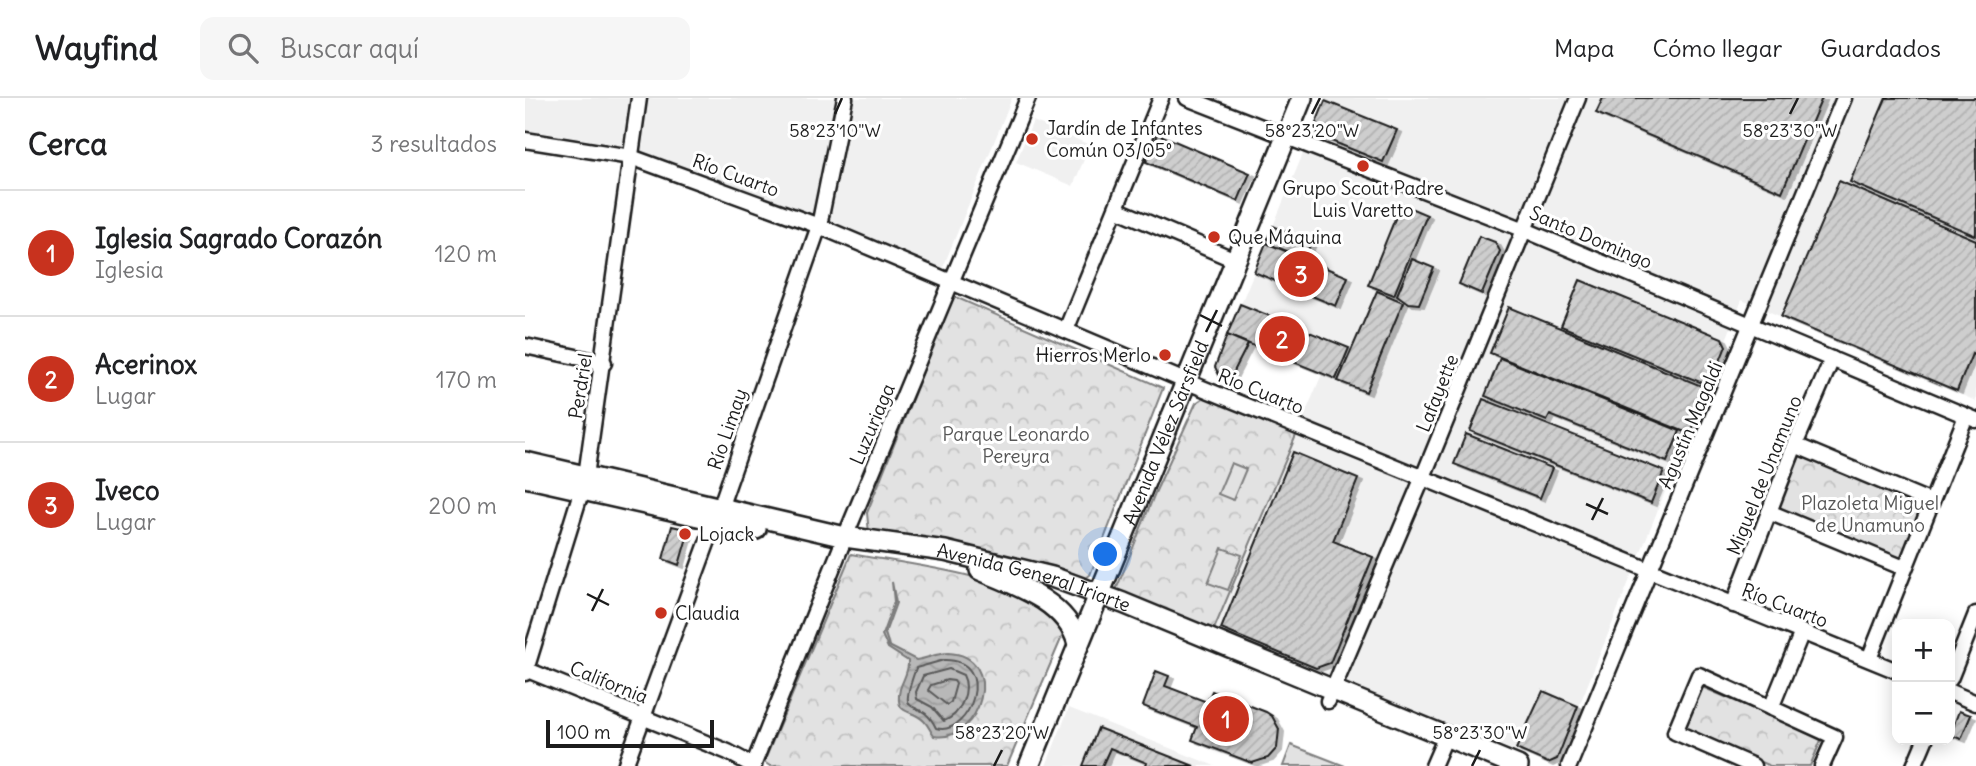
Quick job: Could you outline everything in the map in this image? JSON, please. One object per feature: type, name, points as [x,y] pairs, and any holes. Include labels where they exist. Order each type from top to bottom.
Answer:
[{"type":"main road","name":"Avenida Vélez Sársfield","points":[[1029,766],[1302,98]]},
{"type":"main road","name":"Avenida General Iriarte","points":[[525,462],[585,483],[979,570],[1096,600]]},
{"type":"main road","name":"Avenida General Iriarte","points":[[525,477],[585,483]]},
{"type":"main road","name":"Avenida General Iriarte","points":[[843,542],[964,554],[1052,577],[1096,600],[1444,742],[1518,766]]},
{"type":"main road","points":[[979,570],[1026,591],[1057,610],[1070,623],[1078,644]]},
{"type":"main road","name":"Avenida General Iriarte","points":[[1444,742],[1487,766]]},
{"type":"street","name":"Perdriel","points":[[525,670],[585,483],[604,363],[639,98]]},
{"type":"street","name":"Río Limay","points":[[625,766],[819,226],[845,98]]},
{"type":"street","name":"Luzuriaga","points":[[754,766],[843,542],[1028,98]]},
{"type":"street","points":[[1066,330],[1161,98]]},
{"type":"street","name":"Santo Domingo","points":[[1187,98],[1525,230],[1971,418]]},
{"type":"street","name":"Lafayette","points":[[1331,695],[1578,98]]},
{"type":"street","name":"Agustín Magaldi","points":[[1569,766],[1844,98]]},
{"type":"street","name":"Río Cuarto","points":[[525,140],[631,157],[819,226],[1185,381],[1892,669]]},
{"type":"street","points":[[1116,209],[1235,260]]},
{"type":"street","points":[[525,346],[604,363]]},
{"type":"street","name":"Miguel de Unamuno","points":[[1733,605],[1795,445],[1832,359]]},
{"type":"street","points":[[1869,659],[1931,502],[1971,418]]},
{"type":"street","points":[[1795,445],[1931,502]]},
{"type":"street","points":[[1769,512],[1904,568]]},
{"type":"street","points":[[1955,666],[1976,614]]},
{"type":"street","points":[[1771,708],[1802,632]]},
{"type":"street","name":"California","points":[[525,670],[728,751],[754,766]]},
{"type":"street","points":[[1749,765],[1675,732],[1699,675],[1835,737],[1822,766]]},
{"type":"street","points":[[1955,694],[1976,703]]},
{"type":"street","points":[[1433,766],[1444,742]]},
{"type":"street","points":[[1914,766],[1923,745]]},
{"type":"shaded area","points":[[525,98],[1012,98],[942,270],[621,145],[525,130]]},
{"type":"shaded area","points":[[1326,98],[1976,98],[1976,401],[1742,300],[1555,766],[1212,634],[1322,374],[1228,335]]},
{"type":"shaded area","points":[[1033,121],[1090,145],[1073,186],[1016,162]]},
{"type":"shaded area","points":[[1069,708],[1215,766],[1046,766]]},
{"type":"green space","name":"Parque Leonardo Pereyra","points":[[953,296],[1163,388],[1090,575],[1081,582],[941,540],[869,533],[867,513]]},
{"type":"green space","points":[[1205,397],[1297,433],[1212,634],[1114,595],[1155,493],[1196,403]]},
{"type":"green space","name":"Plazoleta Miguel de Unamuno","points":[[1801,453],[1923,503],[1900,560],[1777,509]]},
{"type":"green space","points":[[1231,463],[1246,469],[1233,500],[1218,494]]},
{"type":"green space","points":[[1222,548],[1242,555],[1228,590],[1208,583]]},
{"type":"green space","points":[[851,554],[982,579],[1030,598],[1054,618],[1064,632],[1007,766],[770,766],[764,762]]},
{"type":"green space","points":[[1702,687],[1822,738],[1810,766],[1770,766],[1684,730]]},
{"type":"green space","points":[[1291,745],[1345,766],[1283,766]]},
{"type":"water","points":[[892,582],[896,603],[885,633],[889,646],[916,660],[948,653],[966,657],[977,668],[982,682],[981,698],[975,714],[964,727],[951,735],[934,736],[924,721],[905,711],[900,704],[900,689],[908,661],[888,648],[882,635],[894,602]]},
{"type":"building","points":[[1603,98],[1822,98],[1782,192],[1596,113]]},
{"type":"building","points":[[1886,98],[1976,98],[1976,236],[1850,182]]},
{"type":"building","points":[[1325,101],[1397,130],[1383,162],[1319,136],[1315,126]]},
{"type":"building","points":[[1158,134],[1250,173],[1238,201],[1146,162]]},
{"type":"building","points":[[1839,181],[1976,240],[1976,356],[1972,354],[1957,391],[1781,317]]},
{"type":"building","points":[[1401,204],[1427,215],[1394,295],[1368,285]]},
{"type":"building","points":[[1273,226],[1311,242],[1305,258],[1266,243]]},
{"type":"building","points":[[1479,236],[1495,242],[1500,251],[1482,294],[1459,284]]},
{"type":"building","points":[[1266,243],[1348,277],[1336,306],[1254,272]]},
{"type":"building","points":[[1412,259],[1434,268],[1419,304],[1408,303],[1397,295]]},
{"type":"building","points":[[1580,280],[1722,338],[1726,346],[1710,386],[1561,326]]},
{"type":"building","points":[[1377,291],[1403,302],[1366,392],[1338,381]]},
{"type":"building","points":[[1240,304],[1349,348],[1336,379],[1227,335]]},
{"type":"building","points":[[1509,307],[1709,389],[1690,434],[1490,353]]},
{"type":"building","points":[[1227,335],[1248,344],[1228,383],[1221,379],[1215,367]]},
{"type":"building","points":[[1500,358],[1680,431],[1667,462],[1550,415],[1547,421],[1485,396]]},
{"type":"building","points":[[1483,399],[1664,471],[1651,503],[1470,431]]},
{"type":"building","points":[[1466,434],[1552,468],[1540,498],[1454,464]]},
{"type":"building","points":[[1293,452],[1358,479],[1333,541],[1373,557],[1330,663],[1316,668],[1221,629]]},
{"type":"building","points":[[672,526],[685,529],[688,534],[679,565],[663,559]]},
{"type":"building","points":[[1156,671],[1169,676],[1165,686],[1207,702],[1212,691],[1266,712],[1272,716],[1279,729],[1277,748],[1268,758],[1252,763],[1192,740],[1197,727],[1143,706]]},
{"type":"building","points":[[1543,691],[1578,706],[1557,759],[1548,763],[1516,749]]},
{"type":"building","points":[[1959,711],[1971,715],[1961,739],[1955,737],[1955,722]]},
{"type":"building","points":[[1098,728],[1194,766],[1146,766],[1147,763],[1110,748],[1102,766],[1083,766]]},
{"type":"place","name":"Jardín de Infantes Común 03/05°","points":[[1032,139]]},
{"type":"place","name":"Grupo Scout Padre Luis Varetto","points":[[1363,166]]},
{"type":"place","name":"Que Máquina","points":[[1214,237]]},
{"type":"place","name":"Iveco","points":[[1301,274]]},
{"type":"place","name":"Acerinox","points":[[1282,339]]},
{"type":"place","name":"Hierros Merlo","points":[[1165,355]]},
{"type":"place","name":"Lojack","points":[[685,534]]},
{"type":"place","name":"Claudia","points":[[661,613]]},
{"type":"place","name":"Iglesia Sagrado Corazón","points":[[1226,719]]}]
